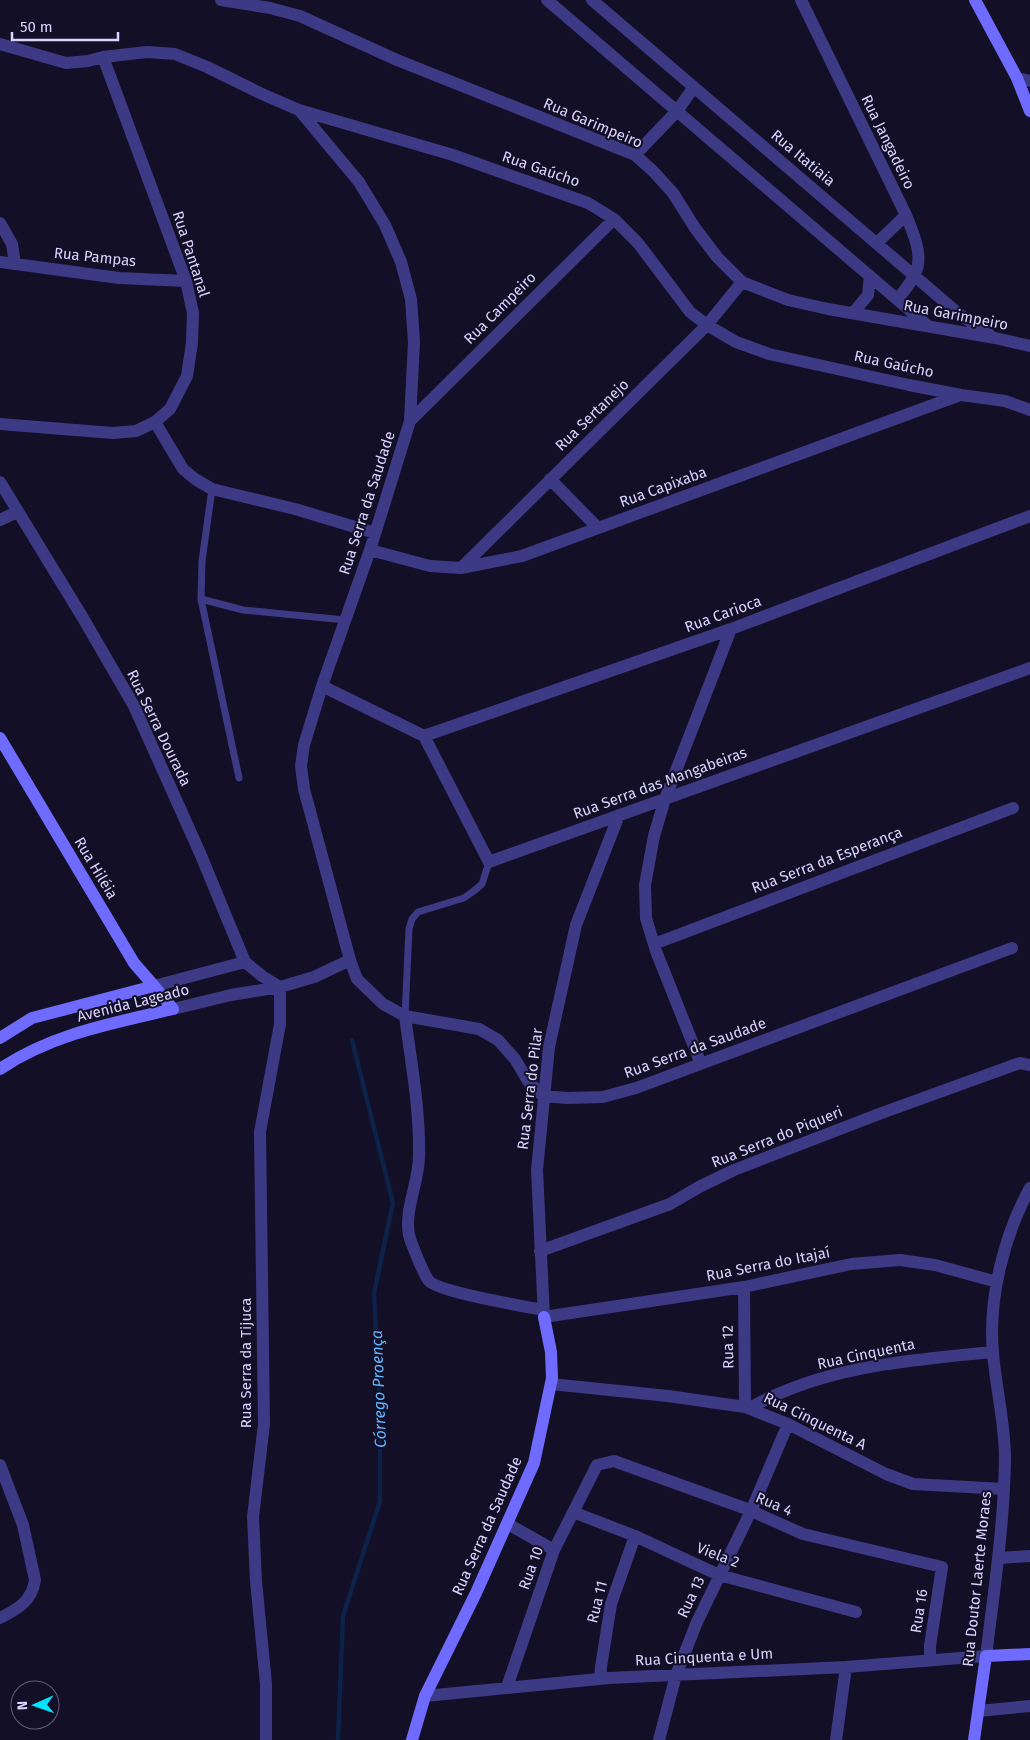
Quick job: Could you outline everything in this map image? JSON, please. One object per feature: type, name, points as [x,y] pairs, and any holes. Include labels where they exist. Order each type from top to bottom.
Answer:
[{"type":"street","name":"Rua Garimpeiro","points":[[221,0],[270,8],[300,16],[397,60],[635,156],[673,192],[695,228],[717,257],[742,282],[788,300],[1030,346]]},
{"type":"street","points":[[546,0],[927,325]]},
{"type":"street","name":"Rua Itatiaia","points":[[592,0],[959,314],[995,338]]},
{"type":"street","name":"Rua Jangadeiro","points":[[801,0],[906,215],[917,245],[918,258],[915,275],[898,299]]},
{"type":"street","points":[[975,0],[1017,78],[1030,111]]},
{"type":"street","name":"Rua Gaúcho","points":[[0,44],[66,63],[147,52],[175,54],[300,110],[453,156],[588,203],[614,219],[638,243],[690,312],[736,342],[769,354],[961,395],[1005,401],[1030,410]]},
{"type":"street","name":"Rua Pantanal","points":[[0,424],[113,433],[136,431],[155,422],[170,409],[187,376],[192,343],[193,313],[186,281],[102,57]]},
{"type":"street","points":[[1017,78],[1030,81]]},
{"type":"street","points":[[635,156],[677,111],[694,86]]},
{"type":"street","name":"Rua Serra da Saudade","points":[[300,110],[359,182],[385,225],[401,262],[411,299],[414,342],[410,421],[370,550],[322,686],[304,745],[301,766],[304,789],[350,960]]},
{"type":"street","points":[[877,243],[906,215]]},
{"type":"street","name":"Rua Campeiro","points":[[410,421],[614,219]]},
{"type":"street","points":[[0,223],[12,244],[15,264]]},
{"type":"street","name":"Rua Pampas","points":[[0,262],[120,278],[186,281]]},
{"type":"street","points":[[853,313],[868,295],[870,276]]},
{"type":"street","name":"Rua Sertanejo","points":[[461,568],[708,325],[742,282]]},
{"type":"street","name":"Rua Capixaba","points":[[370,550],[430,566],[461,568],[522,556],[961,395]]},
{"type":"street","points":[[155,422],[183,469],[212,489],[295,509],[375,533]]},
{"type":"street","points":[[550,480],[598,528]]},
{"type":"street","name":"Rua Serra Dourada","points":[[0,482],[134,706],[200,853],[245,962],[262,976],[280,987]]},
{"type":"street","points":[[0,520],[17,512]]},
{"type":"street","name":"Rua Carioca","points":[[424,736],[731,630],[1030,516]]},
{"type":"street","points":[[701,1064],[654,944],[646,918],[645,885],[654,836],[665,799],[731,630]]},
{"type":"street","name":"Rua Serra das Mangabeiras","points":[[489,862],[1030,668]]},
{"type":"street","points":[[322,686],[424,736],[489,862]]},
{"type":"street","name":"Rua Hiléia","points":[[0,738],[134,963],[173,1010]]},
{"type":"street","name":"Rua Serra da Esperança","points":[[654,944],[1013,808]]},
{"type":"street","name":"Rua Serra do Pilar","points":[[543,1313],[536,1170],[548,1048],[576,926],[619,815]]},
{"type":"street","name":"Rua Serra da Saudade","points":[[543,1096],[567,1098],[603,1097],[636,1088],[1012,948]]},
{"type":"street","points":[[280,987],[314,977],[350,960],[357,979],[384,1004],[405,1016],[478,1029],[498,1040],[515,1059],[528,1081],[543,1096]]},
{"type":"street","name":"Avenida Lageado","points":[[0,1038],[32,1018],[245,962]]},
{"type":"street","name":"Avenida Lageado","points":[[0,1069],[33,1049],[88,1029],[231,995],[280,987]]},
{"type":"street","name":"Rua Serra da Tijuca","points":[[266,1740],[266,1684],[256,1581],[253,1517],[264,1424],[260,1132],[280,1024],[280,987]]},
{"type":"street","points":[[405,1016],[419,1125],[419,1159],[409,1217],[409,1235],[418,1259],[429,1281],[444,1289],[543,1313]]},
{"type":"street","name":"Rua Serra do Piqueri","points":[[540,1251],[670,1204],[734,1170],[879,1114],[1020,1063],[1030,1065]]},
{"type":"street","name":"Rua Doutor Laerte Moraes","points":[[974,1740],[999,1558],[1004,1489],[1005,1458],[1003,1433],[993,1352],[994,1311],[997,1282],[1008,1240],[1019,1208],[1030,1188]]},
{"type":"street","name":"Rua Serra do Itajaí","points":[[543,1313],[744,1287],[851,1264],[900,1260],[935,1265],[997,1282]]},
{"type":"street","name":"Rua 12","points":[[744,1287],[748,1407]]},
{"type":"street","name":"Rua Serra da Saudade","points":[[412,1740],[425,1696],[508,1524],[534,1463],[552,1378],[551,1352],[543,1313]]},
{"type":"street","name":"Rua Cinquenta","points":[[748,1407],[826,1377],[906,1360],[993,1352]]},
{"type":"street","name":"Rua Cinquenta A","points":[[551,1384],[668,1396],[748,1407],[788,1424],[886,1474],[913,1484],[1004,1489]]},
{"type":"street","name":"Rua 13","points":[[659,1740],[676,1674],[697,1622],[751,1511],[788,1424]]},
{"type":"street","name":"Rua 4","points":[[597,1465],[614,1461],[751,1511],[803,1534],[942,1567]]},
{"type":"street","points":[[0,1465],[23,1524],[35,1580],[28,1600],[17,1609],[0,1618]]},
{"type":"street","name":"Rua 10","points":[[507,1687],[554,1550],[597,1465]]},
{"type":"street","name":"Viela 2","points":[[573,1512],[634,1536],[719,1575],[856,1612]]},
{"type":"street","points":[[508,1524],[554,1550]]},
{"type":"street","name":"Rua 11","points":[[600,1679],[611,1604],[634,1536]]},
{"type":"street","points":[[999,1558],[1030,1556]]},
{"type":"street","name":"Rua 16","points":[[930,1659],[930,1646],[942,1567]]},
{"type":"street","points":[[986,1656],[1030,1654]]},
{"type":"street","name":"Rua Cinquenta e Um","points":[[425,1696],[600,1679],[846,1667],[986,1656]]},
{"type":"street","points":[[836,1740],[846,1667]]},
{"type":"street","points":[[978,1711],[1030,1706]]},
{"type":"lane","points":[[212,489],[202,561],[202,599],[240,778]]},
{"type":"lane","points":[[202,599],[243,610],[345,620]]},
{"type":"lane","points":[[405,1016],[412,919],[418,912],[464,898],[475,890],[482,884],[489,862]]},
{"type":"waterway","name":"Córrego Proença","points":[[338,1740],[343,1616],[380,1501],[380,1411],[374,1293],[393,1203],[352,1040]]}]
